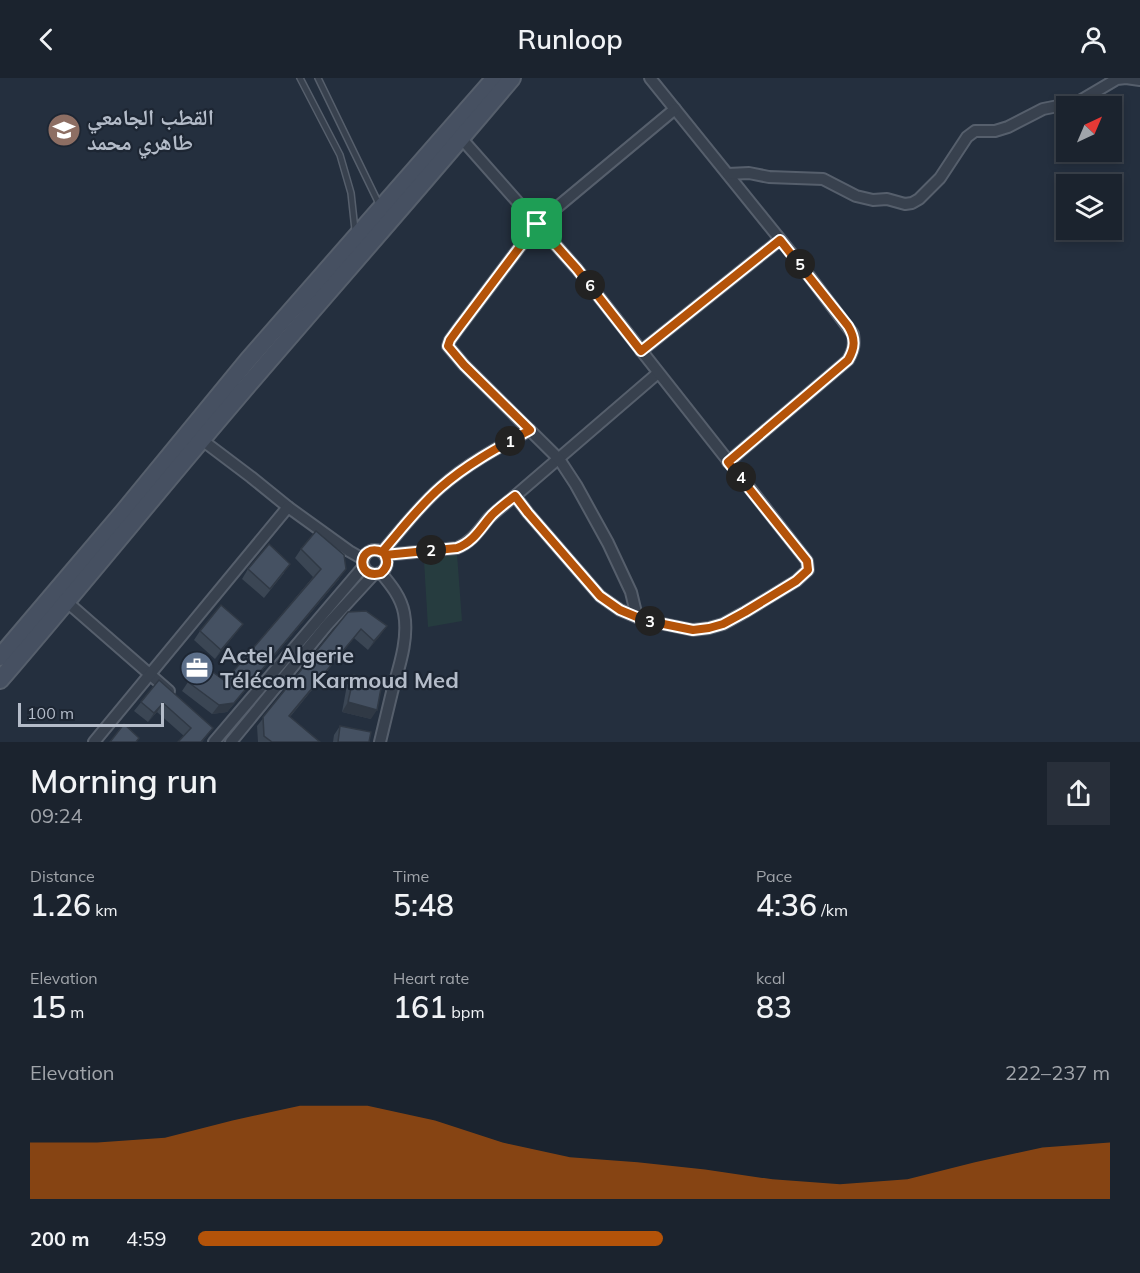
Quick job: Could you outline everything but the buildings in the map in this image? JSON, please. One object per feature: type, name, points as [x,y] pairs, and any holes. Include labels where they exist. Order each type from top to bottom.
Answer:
[{"type":"main road","points":[[0,657],[202,440],[362,254],[385,215],[495,78]]},
{"type":"main road","points":[[0,680],[67,602],[248,360],[356,237],[385,215],[461,138],[512,78]]},
{"type":"street","points":[[650,78],[848,326],[855,343],[848,360],[728,462]]},
{"type":"street","points":[[728,174],[749,173],[769,177],[823,179],[856,196],[873,200],[887,199],[905,204],[912,203],[940,178],[968,137],[975,131],[995,131],[1043,109],[1078,102],[1118,79],[1140,80]]},
{"type":"street","points":[[637,617],[631,592],[608,543],[559,459],[464,365],[448,346],[458,329],[537,224],[675,109]]},
{"type":"street","points":[[461,138],[577,269],[807,561],[808,570],[796,581],[723,624],[693,630],[644,620],[620,610],[600,596],[515,496]]},
{"type":"street","points":[[641,351],[780,240]]},
{"type":"street","points":[[383,553],[387,558],[386,567],[327,625],[230,742],[215,735],[363,563],[364,555],[370,550],[383,553],[457,548],[465,545],[476,536],[494,513],[658,373]]},
{"type":"street","points":[[383,553],[427,500],[441,487],[476,461],[530,430]]},
{"type":"street","points":[[202,440],[349,551],[363,563],[369,573],[377,574],[391,585],[401,601],[405,629],[403,653],[380,742]]},
{"type":"street","points":[[94,742],[288,507]]},
{"type":"street","points":[[67,602],[176,697]]},
{"type":"lane","points":[[300,78],[340,155],[351,193],[356,237]]},
{"type":"lane","points":[[318,78],[385,215]]},
{"type":"green space","points":[[457,554],[462,621],[428,627],[424,561]]},
{"type":"place","name":"القطب الجامعي طاهري محمد","points":[[64,130]]},
{"type":"place","name":"Actel Algerie Télécom Karmoud Med","points":[[197,668]]},
{"type":"route","points":[[537,224],[577,269],[641,351],[780,240],[848,326],[855,343],[848,360],[728,462],[807,561],[808,570],[802,577],[745,612],[723,624],[709,628],[693,630],[644,620],[620,610],[600,596],[515,496],[494,513],[476,536],[465,545],[457,548],[385,555],[386,567],[381,573],[372,574],[365,570],[362,562],[364,555],[370,550],[382,552],[441,487],[495,448],[530,430],[464,365],[448,346],[501,270],[537,224]]}]
